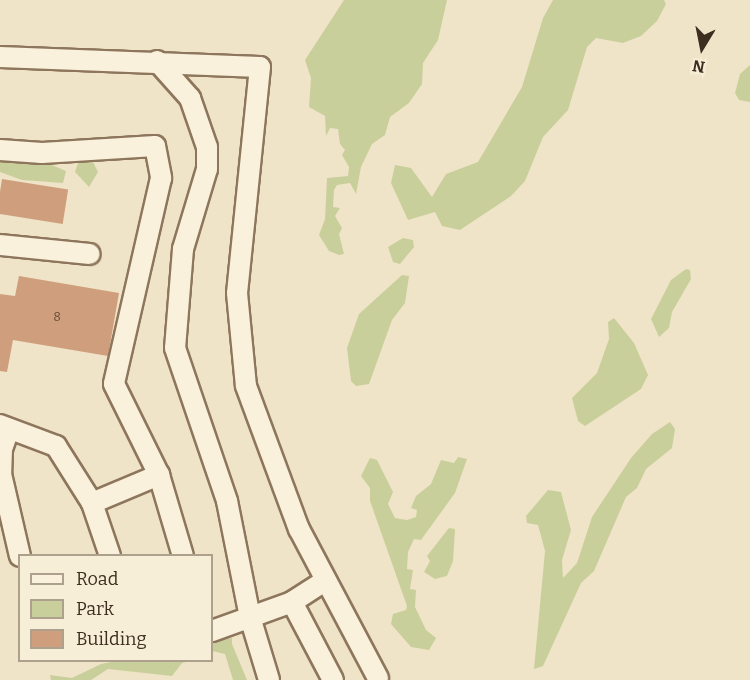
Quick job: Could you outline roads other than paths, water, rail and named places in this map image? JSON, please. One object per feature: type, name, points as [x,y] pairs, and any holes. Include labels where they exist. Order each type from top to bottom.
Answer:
[{"type":"lane","points":[[0,57],[157,61],[260,67],[237,293],[246,386],[299,530],[378,678]]},
{"type":"lane","points":[[157,61],[189,98],[207,147],[207,169],[183,249],[176,348],[227,501],[250,617],[269,680]]},
{"type":"lane","points":[[0,150],[42,153],[155,147],[161,178],[114,384],[159,475],[183,554]]},
{"type":"lane","points":[[0,245],[90,254]]},
{"type":"lane","points":[[20,554],[1,474],[4,427],[56,446],[92,503],[110,554]]},
{"type":"lane","points":[[92,503],[159,475]]},
{"type":"lane","points":[[213,631],[292,602],[326,580]]},
{"type":"lane","points":[[292,602],[333,680]]}]
